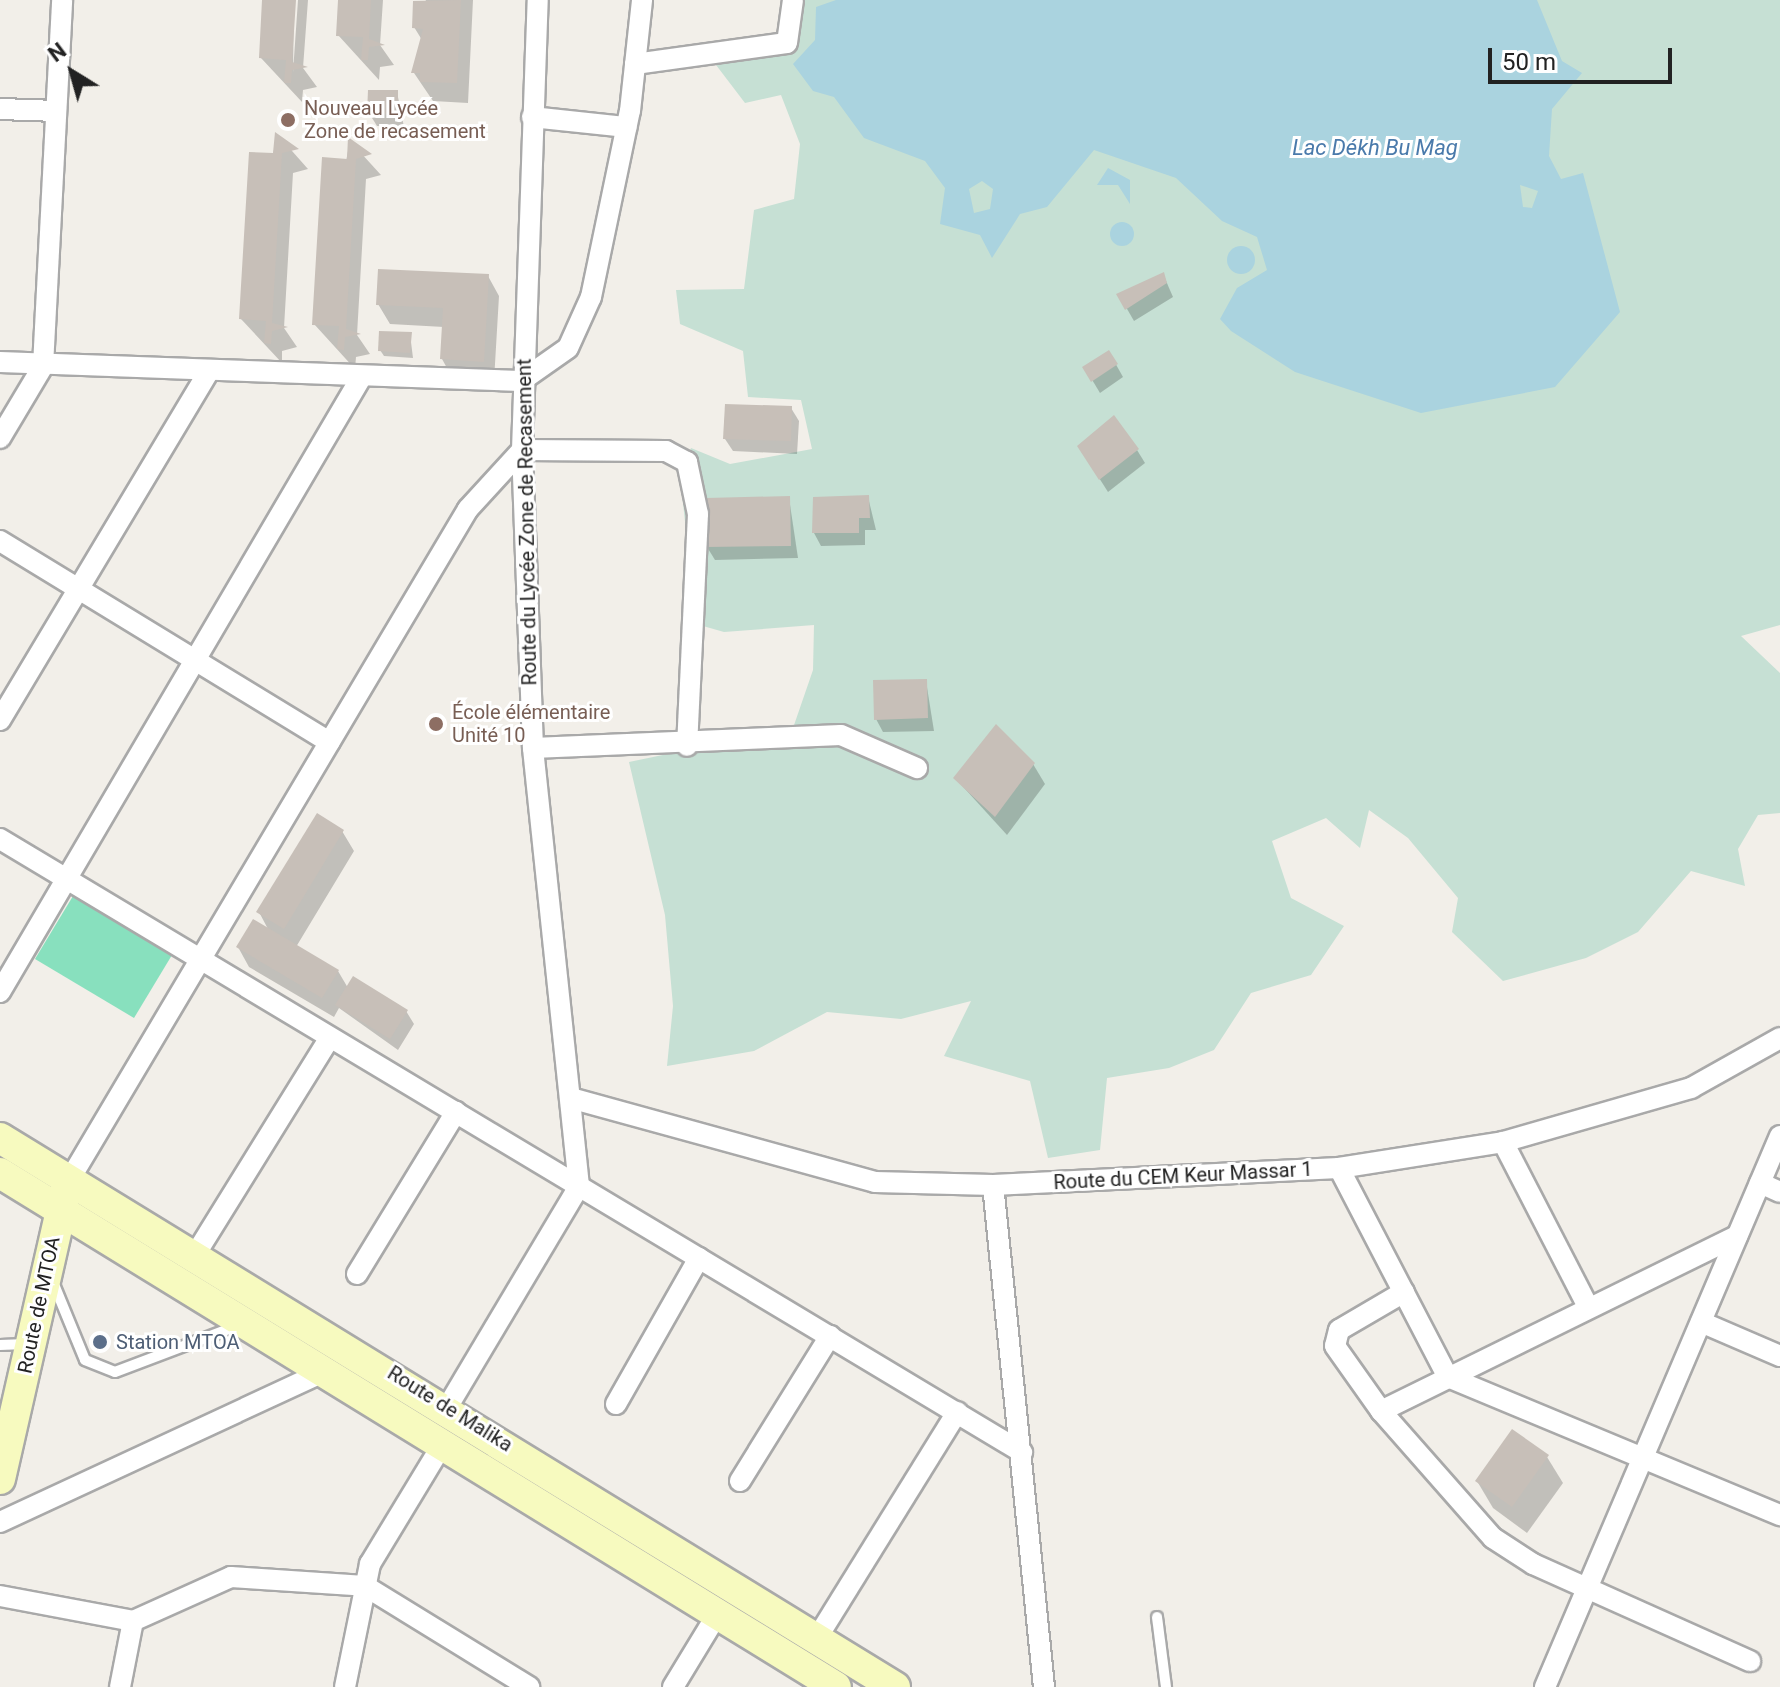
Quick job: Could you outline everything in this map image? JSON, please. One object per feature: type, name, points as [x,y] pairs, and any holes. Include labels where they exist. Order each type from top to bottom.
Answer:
[{"type":"main road","name":"Route de Malika","points":[[0,1138],[448,1406],[895,1687]]},
{"type":"main road","name":"Route de Malika","points":[[0,1173],[444,1442],[836,1687]]},
{"type":"main road","name":"Route de MTOA","points":[[0,1479],[60,1209],[70,1179]]},
{"type":"street","points":[[0,438],[43,366],[62,0]]},
{"type":"street","name":"Route du Lycée Zone de Recasement","points":[[538,0],[521,381],[522,450],[533,748],[574,1099],[579,1186]]},
{"type":"street","points":[[0,362],[43,366],[521,381],[578,333],[626,127],[642,0]]},
{"type":"street","points":[[635,64],[787,43],[793,0]]},
{"type":"street","points":[[0,109],[56,111]]},
{"type":"street","points":[[532,117],[626,127]]},
{"type":"street","points":[[0,720],[209,371]]},
{"type":"street","points":[[0,992],[362,376]]},
{"type":"street","points":[[70,1179],[468,509],[522,450],[666,451],[687,462],[698,514],[687,746]]},
{"type":"street","points":[[0,541],[80,587],[329,742]]},
{"type":"street","points":[[533,748],[687,746],[841,735],[917,768]]},
{"type":"street","points":[[0,839],[1022,1452]]},
{"type":"street","points":[[195,1255],[330,1037]]},
{"type":"street","name":"Route du CEM Keur Massar 1","points":[[574,1099],[875,1182],[993,1185],[1339,1168],[1503,1142],[1691,1088],[1780,1038]]},
{"type":"street","points":[[357,1274],[456,1112]]},
{"type":"street","points":[[1545,1687],[1780,1136]]},
{"type":"street","points":[[1503,1142],[1588,1307]]},
{"type":"street","points":[[1339,1168],[1448,1377],[1780,1515]]},
{"type":"street","points":[[1760,1183],[1780,1192]]},
{"type":"street","points":[[993,1185],[1044,1687]]},
{"type":"street","points":[[448,1406],[579,1186]]},
{"type":"street","points":[[1381,1411],[1737,1236]]},
{"type":"street","points":[[616,1404],[699,1258]]},
{"type":"street","points":[[1404,1292],[1335,1336],[1381,1411],[1501,1544],[1587,1589],[1750,1661]]},
{"type":"street","points":[[1701,1322],[1780,1356]]},
{"type":"street","points":[[740,1481],[830,1336]]},
{"type":"street","points":[[0,1522],[326,1371]]},
{"type":"street","points":[[817,1638],[957,1412]]},
{"type":"street","points":[[345,1687],[370,1564],[444,1442]]},
{"type":"street","points":[[0,1596],[133,1621],[231,1577],[365,1586],[529,1687]]},
{"type":"street","points":[[673,1687],[718,1613]]},
{"type":"street","points":[[120,1687],[133,1621]]},
{"type":"lane","points":[[47,1266],[85,1360],[115,1372],[246,1322]]},
{"type":"lane","points":[[0,1345],[30,1344]]},
{"type":"lane","points":[[1157,1617],[1166,1687]]},
{"type":"green space","points":[[790,0],[1780,0],[1780,625],[1741,636],[1780,673],[1780,813],[1758,815],[1738,849],[1745,886],[1691,871],[1638,932],[1586,958],[1503,981],[1452,932],[1458,898],[1408,838],[1369,810],[1360,848],[1326,818],[1272,841],[1291,898],[1344,926],[1311,975],[1251,993],[1214,1050],[1169,1068],[1107,1078],[1100,1150],[1048,1158],[1030,1081],[944,1056],[971,1001],[901,1019],[827,1012],[754,1051],[667,1066],[673,1006],[665,915],[629,762],[793,728],[813,670],[814,625],[724,632],[696,624],[680,475],[691,448],[730,464],[812,449],[801,400],[748,397],[743,351],[680,324],[676,290],[744,289],[754,210],[794,199],[800,144],[781,95],[745,103],[713,61],[772,54]]},
{"type":"green space","points":[[73,896],[172,955],[134,1018],[35,959]]},
{"type":"water","name":"Lac Dékh Bu Mag","points":[[836,0],[1537,0],[1562,61],[1582,73],[1552,109],[1549,156],[1561,179],[1583,173],[1620,312],[1555,387],[1421,413],[1295,372],[1231,331],[1220,319],[1237,288],[1267,270],[1257,237],[1222,221],[1176,178],[1094,150],[1047,207],[1020,214],[992,258],[980,235],[940,224],[945,188],[925,161],[864,138],[834,97],[813,91],[793,64],[815,40],[816,7]],"holes":[[[982,181],[993,189],[990,209],[974,213],[969,189]],[[1520,185],[1538,191],[1532,208],[1523,207]]]},
{"type":"water","points":[[1108,168],[1130,180],[1130,204],[1118,185],[1097,185]]},
{"type":"water","points":[[1122,222],[1133,229],[1134,234],[1127,245],[1122,246],[1111,239],[1110,234],[1117,223]]},
{"type":"water","points":[[1241,246],[1251,250],[1255,260],[1251,270],[1241,274],[1231,270],[1227,260],[1231,250]]},
{"type":"building","points":[[262,0],[296,0],[292,62],[308,67],[292,70],[291,83],[284,83],[286,60],[259,58]]},
{"type":"building","points":[[338,0],[371,0],[369,39],[385,45],[369,47],[368,60],[361,60],[363,37],[336,36]]},
{"type":"building","points":[[461,0],[457,83],[420,82],[420,73],[411,73],[423,29],[412,28],[413,1]]},
{"type":"building","points":[[368,90],[398,90],[398,114],[367,114]]},
{"type":"building","points":[[275,132],[299,149],[282,153],[272,323],[288,327],[272,331],[271,344],[264,343],[266,321],[239,319],[249,152],[273,153]]},
{"type":"building","points":[[348,137],[372,154],[356,159],[346,329],[361,334],[345,337],[344,350],[337,349],[339,326],[312,325],[322,157],[347,159]]},
{"type":"building","points":[[378,269],[489,274],[484,362],[440,359],[443,308],[376,305]]},
{"type":"building","points":[[1164,272],[1167,283],[1125,310],[1116,294]]},
{"type":"building","points":[[379,331],[412,332],[410,353],[378,351]]},
{"type":"building","points":[[1109,350],[1118,364],[1091,382],[1082,367]]},
{"type":"building","points":[[725,404],[792,406],[791,441],[723,439]]},
{"type":"building","points":[[1114,415],[1139,449],[1099,480],[1077,446]]},
{"type":"building","points":[[869,495],[870,518],[859,518],[859,533],[812,533],[813,497]]},
{"type":"building","points":[[790,496],[791,546],[705,547],[706,498]]},
{"type":"building","points":[[927,679],[928,718],[874,720],[873,680]]},
{"type":"building","points":[[996,724],[1035,763],[995,817],[953,778]]},
{"type":"building","points":[[317,813],[344,830],[284,929],[256,912]]},
{"type":"building","points":[[253,919],[339,970],[322,998],[236,947]]},
{"type":"building","points":[[353,976],[408,1010],[390,1039],[335,1005]]},
{"type":"building","points":[[1512,1429],[1549,1455],[1512,1507],[1475,1481]]},
{"type":"place","name":"Nouveau Lycée Zone de recasement","points":[[288,120]]},
{"type":"place","name":"École élémentaire Unité 10","points":[[436,724]]},
{"type":"place","name":"Station MTOA","points":[[100,1342]]}]
